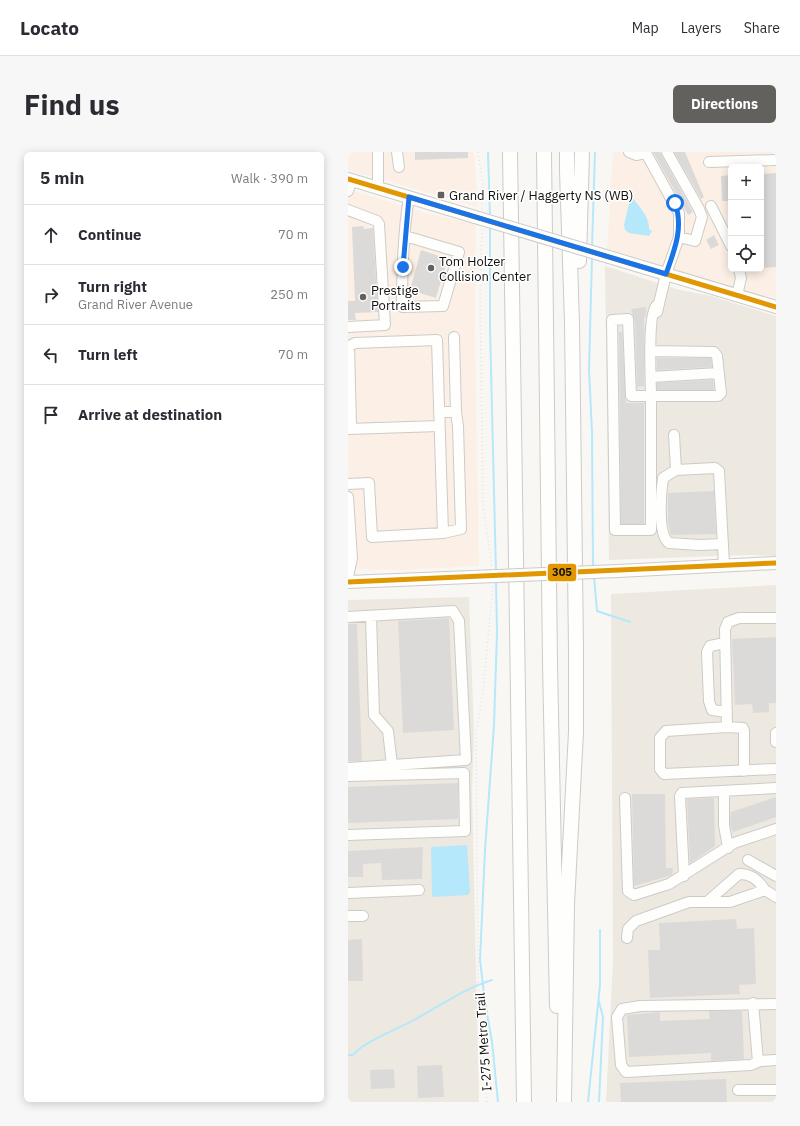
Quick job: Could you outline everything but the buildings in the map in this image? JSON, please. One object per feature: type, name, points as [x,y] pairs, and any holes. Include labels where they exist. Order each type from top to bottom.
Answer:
[{"type":"highway","points":[[510,152],[524,1102]]},
{"type":"highway","points":[[544,152],[550,664],[557,1012],[564,1101]]},
{"type":"highway","points":[[564,1101],[567,904],[576,732],[572,322],[566,171],[567,152]]},
{"type":"highway","points":[[572,322],[578,304],[582,152]]},
{"type":"main road","points":[[349,183],[378,188],[409,197],[776,307]]},
{"type":"main road","points":[[348,582],[471,578],[776,563]]},
{"type":"lane","points":[[378,152],[378,188]]},
{"type":"lane","points":[[397,152],[399,167]]},
{"type":"lane","points":[[629,152],[636,155],[646,154],[675,203],[679,213],[679,237],[657,305],[654,307],[651,315],[650,351],[651,377],[651,397],[651,530],[615,530],[612,320],[628,319],[631,396],[651,397],[718,396],[721,392],[717,356],[714,352],[650,351]]},
{"type":"lane","points":[[667,152],[699,208],[702,217],[695,241],[679,237]]},
{"type":"lane","points":[[709,162],[743,156],[776,160]]},
{"type":"lane","points":[[404,236],[459,252],[443,306],[402,307],[404,236],[409,197]]},
{"type":"lane","points":[[711,206],[728,240]]},
{"type":"lane","points":[[348,210],[377,221],[379,224],[385,324],[348,327]]},
{"type":"lane","points":[[737,295],[741,278],[740,272]]},
{"type":"lane","points":[[348,484],[369,483],[372,537],[443,533],[461,529],[454,337]]},
{"type":"lane","points":[[348,429],[351,425],[348,346],[355,343],[437,340],[443,533]]},
{"type":"lane","points":[[651,377],[719,373]]},
{"type":"lane","points":[[439,412],[456,412]]},
{"type":"lane","points":[[348,429],[439,426]]},
{"type":"lane","points":[[674,435],[676,470]]},
{"type":"lane","points":[[723,544],[669,544],[666,541],[663,535],[661,493],[663,478],[676,470],[717,469],[720,490],[723,544],[724,565]]},
{"type":"lane","points":[[348,497],[352,558],[348,577]]},
{"type":"lane","points":[[348,617],[453,611],[459,621],[466,760],[348,768]]},
{"type":"lane","points":[[371,616],[374,715],[388,731],[392,765]]},
{"type":"lane","points":[[727,728],[725,629],[728,622],[739,618],[776,618]]},
{"type":"lane","points":[[725,643],[710,646],[707,652],[709,701],[712,710],[727,712]]},
{"type":"lane","points":[[744,771],[743,728],[666,731],[660,738],[661,772],[664,774],[776,770]]},
{"type":"lane","points":[[776,733],[776,742]]},
{"type":"lane","points":[[348,776],[464,773],[465,831],[348,836]]},
{"type":"lane","points":[[684,876],[680,796],[682,793],[776,788]]},
{"type":"lane","points":[[724,791],[724,825],[728,848]]},
{"type":"lane","points":[[625,798],[628,891],[634,895],[669,884],[734,844],[776,829]]},
{"type":"lane","points":[[748,860],[776,876]]},
{"type":"lane","points":[[707,902],[739,874],[752,876],[759,881],[765,890],[776,897]]},
{"type":"lane","points":[[348,893],[419,890]]},
{"type":"lane","points":[[627,938],[628,929],[636,921],[689,902],[730,902],[765,890]]},
{"type":"lane","points":[[348,916],[363,916]]},
{"type":"lane","points":[[776,1004],[753,1003],[640,1006],[622,1009],[617,1017],[621,1065],[626,1072],[751,1065],[758,1062],[776,1060]]},
{"type":"lane","points":[[753,1003],[758,1062]]},
{"type":"lane","points":[[738,1090],[776,1090]]},
{"type":"path","name":"I-275 Metro Trail","points":[[478,982],[488,1102]]},
{"type":"shaded area","points":[[348,152],[474,152],[478,207],[348,170]]},
{"type":"shaded area","points":[[613,152],[776,152],[776,300],[607,249]]},
{"type":"shaded area","points":[[348,189],[430,214],[476,224],[475,331],[479,566],[401,570],[348,569]]},
{"type":"shaded area","points":[[605,266],[676,289],[711,296],[776,316],[776,556],[747,555],[609,560]]},
{"type":"shaded area","points":[[776,585],[776,1102],[606,1102],[613,962],[611,594]]},
{"type":"shaded area","points":[[469,597],[474,733],[472,791],[479,1102],[348,1102],[348,600]]},
{"type":"water","points":[[631,195],[643,211],[649,224],[649,229],[652,231],[649,236],[629,233],[625,230],[624,225]]},
{"type":"water","points":[[467,845],[470,892],[468,895],[432,896],[431,847]]},
{"type":"waterway","points":[[488,152],[490,217]]},
{"type":"waterway","points":[[592,247],[595,152]]},
{"type":"waterway","points":[[490,225],[490,327],[496,573]]},
{"type":"waterway","points":[[592,257],[589,370],[592,432],[593,568]]},
{"type":"waterway","points":[[594,577],[597,611],[630,622]]},
{"type":"waterway","points":[[496,581],[497,633],[494,725],[485,850],[480,960],[492,1042],[498,1102]]},
{"type":"waterway","points":[[588,1102],[600,985],[600,930]]},
{"type":"waterway","points":[[349,1055],[353,1055],[364,1045],[414,1020],[461,993],[492,980]]},
{"type":"waterway","points":[[599,1002],[603,1017],[599,1102]]},
{"type":"transit line","name":"305","points":[[348,179],[776,307]]},
{"type":"transit line","name":"305","points":[[348,582],[776,563]]},
{"type":"place","name":"Grand River / Haggerty NS (WB)","points":[[441,195]]},
{"type":"place","name":"Tom Holzer Collision Center","points":[[431,268]]},
{"type":"place","name":"Prestige Portraits","points":[[363,297]]},
{"type":"route","points":[[403,267],[406,217],[409,197],[666,274],[679,237],[679,213],[675,203]]}]
